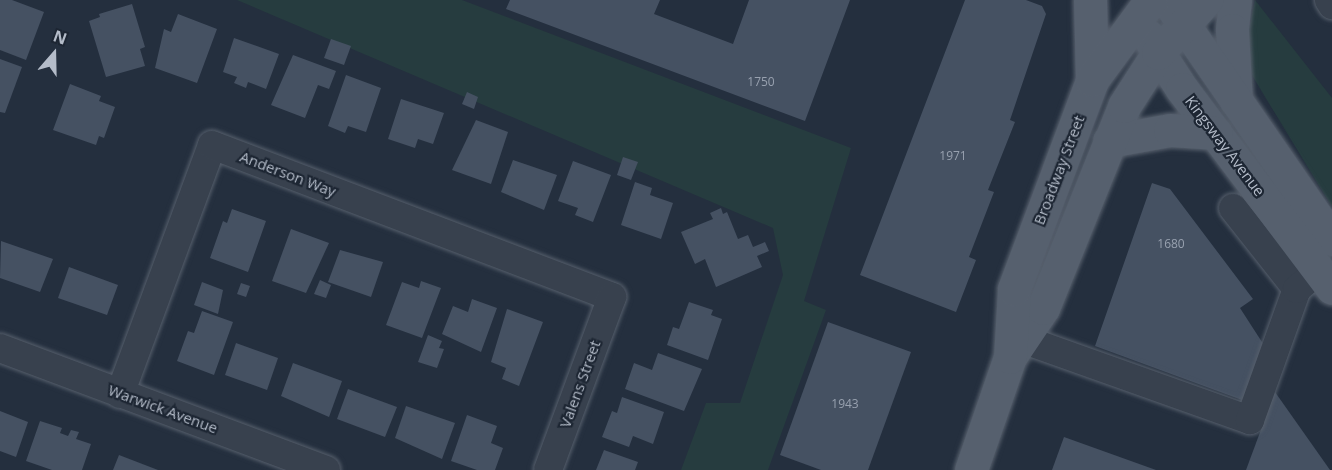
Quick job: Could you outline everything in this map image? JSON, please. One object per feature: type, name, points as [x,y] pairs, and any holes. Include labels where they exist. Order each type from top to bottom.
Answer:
[{"type":"main road","points":[[1090,0],[1092,80]]},
{"type":"main road","name":"Broadway Street","points":[[971,470],[1016,348],[1043,309],[1124,106],[1158,53],[1175,11],[1206,0]]},
{"type":"main road","points":[[1235,0],[1232,30],[1236,101]]},
{"type":"main road","name":"Broadway Street","points":[[1016,348],[1014,289],[1092,80],[1136,6]]},
{"type":"main road","name":"Kingsway Avenue","points":[[1136,6],[1158,53],[1316,282]]},
{"type":"main road","points":[[1175,11],[1332,239]]},
{"type":"main road","points":[[1109,141],[1170,130],[1216,134]]},
{"type":"street","points":[[1329,0],[1332,4]]},
{"type":"street","name":"Anderson Way","points":[[120,394],[212,145],[612,297]]},
{"type":"street","points":[[1016,348],[1250,420],[1316,282],[1233,208]]},
{"type":"street","name":"Valens Street","points":[[548,470],[612,297]]},
{"type":"street","name":"Warwick Avenue","points":[[0,348],[326,470]]},
{"type":"green space","points":[[237,0],[462,0],[851,148],[804,301],[826,310],[768,470],[681,470],[706,403],[740,403],[783,275],[773,228]]},
{"type":"green space","points":[[1255,0],[1332,98],[1332,207],[1250,72],[1248,33]]},
{"type":"building","points":[[0,0],[12,0],[44,12],[26,60],[0,50]]},
{"type":"building","points":[[510,0],[660,0],[654,14],[733,44],[749,0],[850,0],[805,121],[506,9]]},
{"type":"building","points":[[965,0],[1026,0],[1042,6],[1046,14],[1010,120],[1015,122],[988,190],[994,192],[969,257],[976,260],[956,312],[860,275]]},
{"type":"building","points":[[132,4],[145,47],[140,49],[145,66],[106,77],[89,21],[100,17],[99,14]]},
{"type":"building","points":[[178,14],[217,29],[197,83],[155,68],[164,29],[171,32]]},
{"type":"building","points":[[234,38],[279,54],[266,89],[248,82],[246,88],[234,83],[237,77],[223,72]]},
{"type":"building","points":[[331,39],[351,46],[344,65],[324,58]]},
{"type":"building","points":[[293,55],[336,71],[329,89],[318,85],[305,118],[271,105]]},
{"type":"building","points":[[0,59],[22,67],[5,113],[0,112]]},
{"type":"building","points":[[346,75],[381,88],[366,132],[348,126],[345,133],[328,126]]},
{"type":"building","points":[[70,84],[101,96],[99,101],[115,107],[104,138],[99,136],[96,145],[53,130]]},
{"type":"building","points":[[467,92],[478,97],[474,109],[462,104]]},
{"type":"building","points":[[401,99],[444,113],[433,144],[418,139],[415,148],[388,139]]},
{"type":"building","points":[[476,120],[508,132],[491,184],[452,170]]},
{"type":"building","points":[[623,157],[638,162],[631,180],[617,175]]},
{"type":"building","points":[[513,160],[557,175],[544,210],[501,192]]},
{"type":"building","points":[[573,161],[611,175],[593,222],[575,215],[578,208],[558,201]]},
{"type":"building","points":[[635,182],[652,188],[650,195],[673,203],[661,239],[621,225]]},
{"type":"building","points":[[1152,183],[1170,189],[1253,299],[1240,308],[1271,356],[1242,400],[1095,346]]},
{"type":"building","points":[[721,208],[723,214],[727,212],[738,239],[748,235],[753,247],[765,242],[769,251],[757,256],[762,267],[716,287],[705,259],[695,264],[681,232],[713,219],[710,213]]},
{"type":"building","points":[[232,209],[266,221],[248,272],[210,258],[223,221],[227,223]]},
{"type":"building","points":[[291,229],[329,243],[306,293],[272,281]]},
{"type":"building","points":[[1,241],[53,259],[40,292],[0,278]]},
{"type":"building","points":[[340,250],[383,262],[371,297],[328,282]]},
{"type":"building","points":[[69,267],[118,285],[107,315],[58,298]]},
{"type":"building","points":[[320,280],[331,285],[326,298],[314,294]]},
{"type":"building","points":[[421,281],[441,288],[422,338],[386,325],[402,282],[419,288]]},
{"type":"building","points":[[202,282],[223,290],[218,314],[194,305]]},
{"type":"building","points":[[241,283],[250,286],[246,297],[237,294]]},
{"type":"building","points":[[472,299],[497,308],[481,352],[442,334],[453,306],[468,312]]},
{"type":"building","points":[[689,302],[713,310],[711,315],[722,319],[708,360],[667,345],[673,327],[679,329]]},
{"type":"building","points":[[507,309],[543,322],[519,386],[502,379],[506,368],[491,362]]},
{"type":"building","points":[[202,311],[233,322],[214,375],[177,361],[188,331],[194,333]]},
{"type":"building","points":[[828,322],[911,352],[868,470],[821,470],[780,455]]},
{"type":"building","points":[[428,335],[442,341],[439,348],[444,349],[437,368],[418,362]]},
{"type":"building","points":[[236,343],[278,358],[267,390],[225,375]]},
{"type":"building","points":[[658,353],[702,369],[684,411],[625,389],[634,363],[652,370]]},
{"type":"building","points":[[293,363],[342,381],[329,417],[281,396]]},
{"type":"building","points":[[348,389],[397,407],[385,437],[337,419]]},
{"type":"building","points":[[1275,392],[1330,470],[1246,470]]},
{"type":"building","points":[[622,397],[664,412],[653,444],[633,436],[629,447],[602,437],[612,411],[617,413]]},
{"type":"building","points":[[406,406],[455,423],[442,459],[395,438]]},
{"type":"building","points":[[0,411],[28,422],[16,457],[0,451]]},
{"type":"building","points":[[467,415],[497,426],[491,443],[503,448],[495,470],[477,470],[451,461]]},
{"type":"building","points":[[40,421],[62,428],[60,433],[68,436],[71,430],[79,432],[76,439],[91,444],[82,470],[52,470],[26,461]]},
{"type":"building","points":[[1064,437],[1156,470],[1052,470]]},
{"type":"building","points":[[604,450],[638,462],[635,470],[596,470]]},
{"type":"building","points":[[119,455],[158,470],[113,470]]}]
